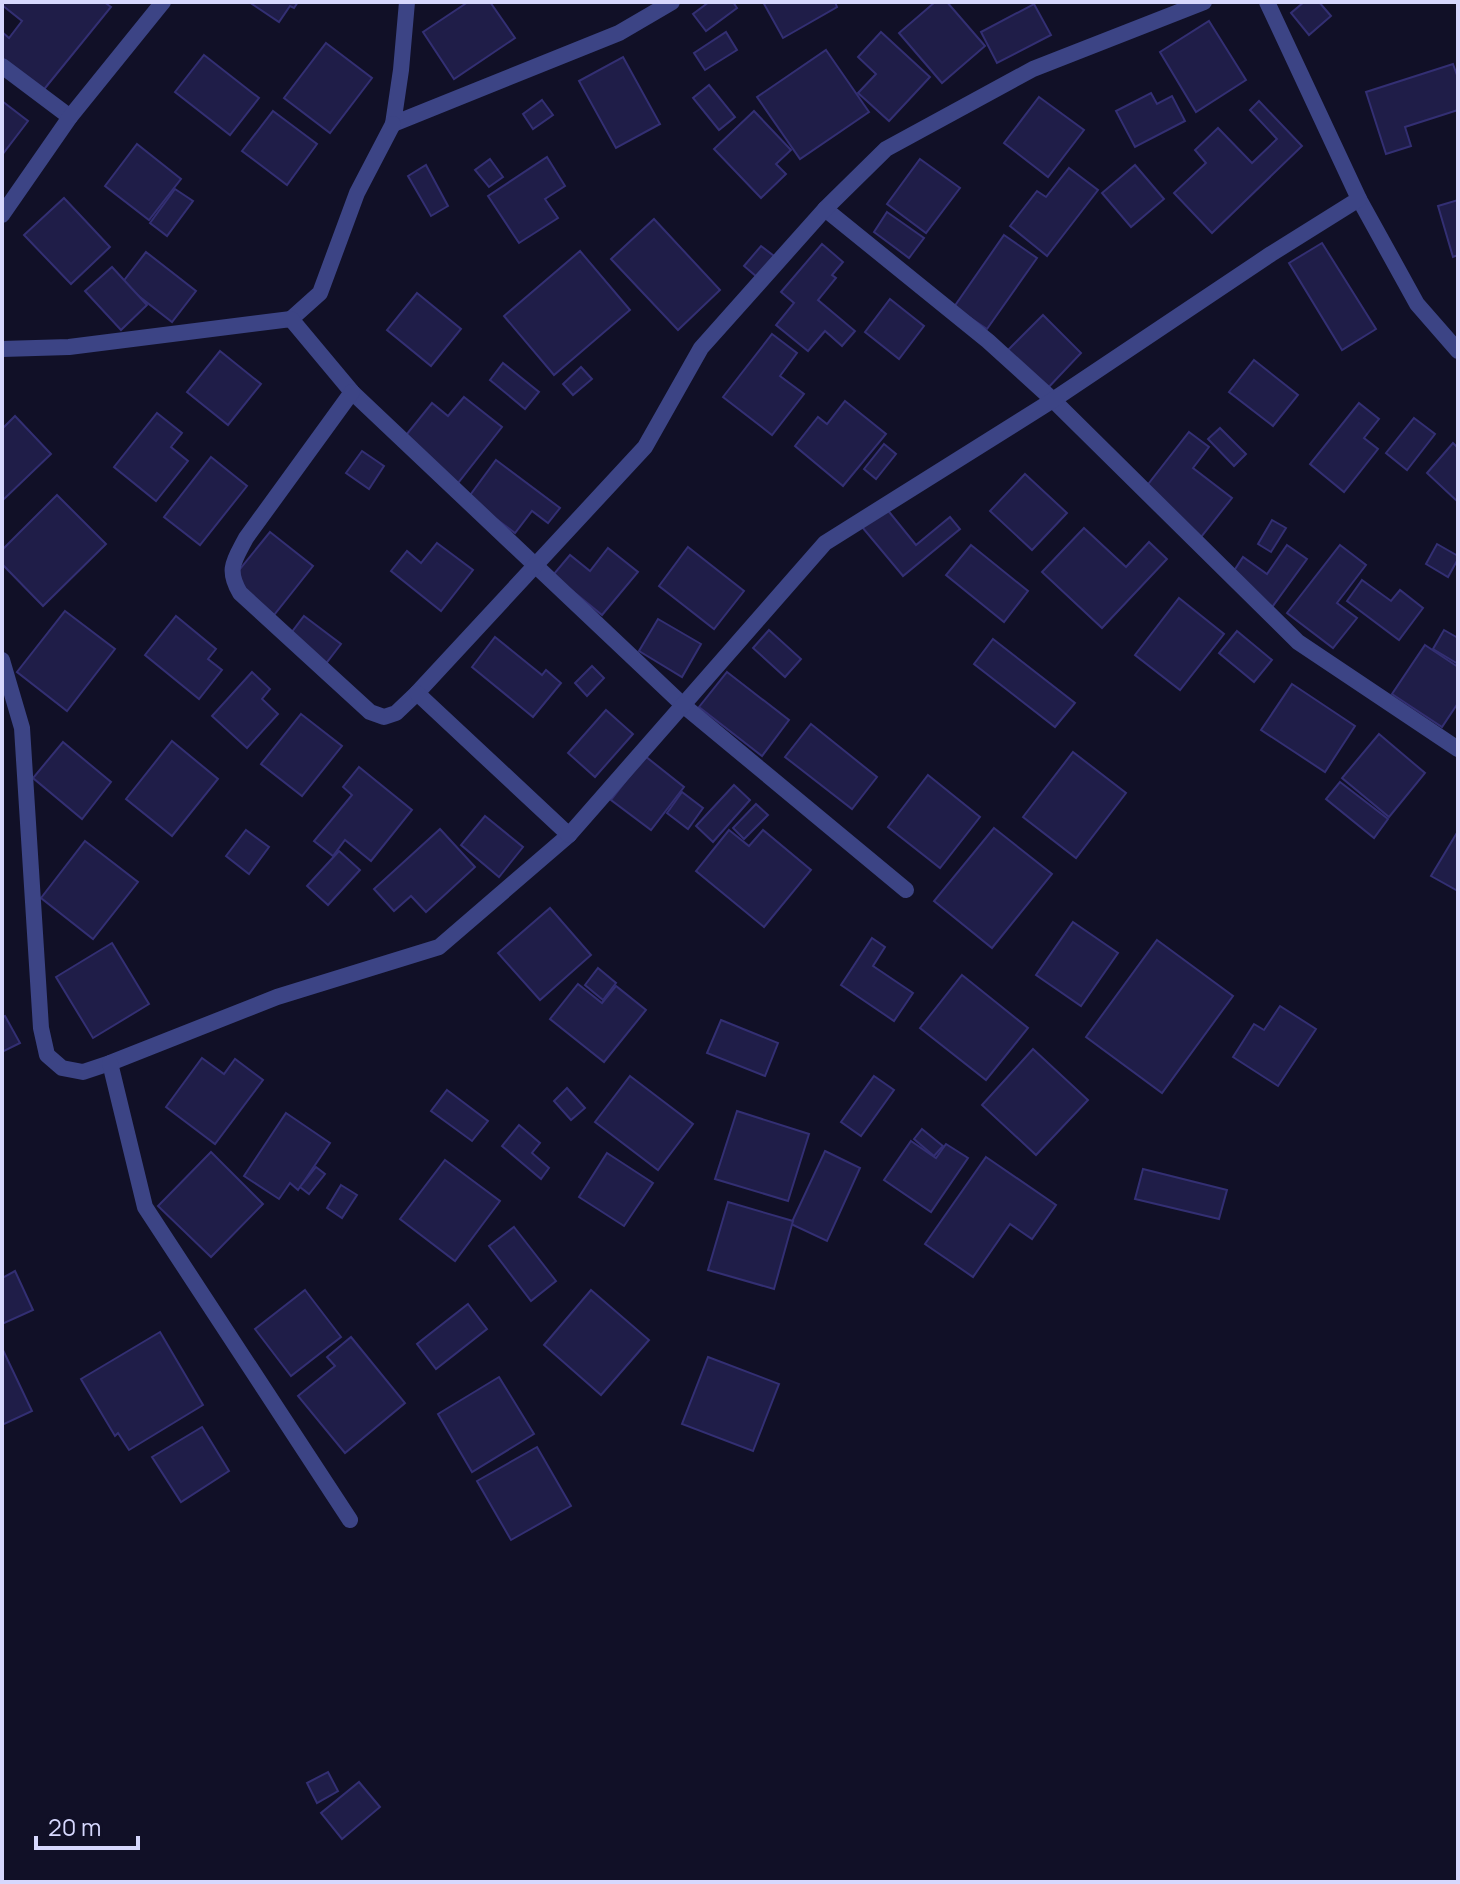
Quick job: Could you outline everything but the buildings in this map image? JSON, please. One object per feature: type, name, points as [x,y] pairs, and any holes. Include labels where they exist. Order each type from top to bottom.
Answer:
[{"type":"street","points":[[2,215],[70,117],[163,2]]},
{"type":"street","points":[[2,349],[69,347],[291,319],[320,293],[357,193],[393,124],[407,2]]},
{"type":"street","points":[[393,124],[619,33],[672,2]]},
{"type":"street","points":[[352,392],[246,538],[232,564],[232,580],[240,593],[370,712],[384,717],[396,713],[417,693],[645,447],[701,348],[825,209],[886,149],[1033,69],[1204,2]]},
{"type":"street","points":[[1267,2],[1359,199],[1417,304],[1458,351]]},
{"type":"street","points":[[2,66],[70,117]]},
{"type":"street","points":[[2,660],[22,728],[41,1028],[47,1055],[62,1068],[83,1072],[277,997],[439,947],[569,835],[825,543],[1053,400],[1359,199]]},
{"type":"street","points":[[825,209],[988,341],[1053,400],[1298,642],[1458,749]]},
{"type":"street","points":[[291,319],[352,392],[683,705],[906,890]]},
{"type":"street","points":[[417,693],[569,835]]},
{"type":"street","points":[[110,1063],[145,1207],[350,1520]]}]
